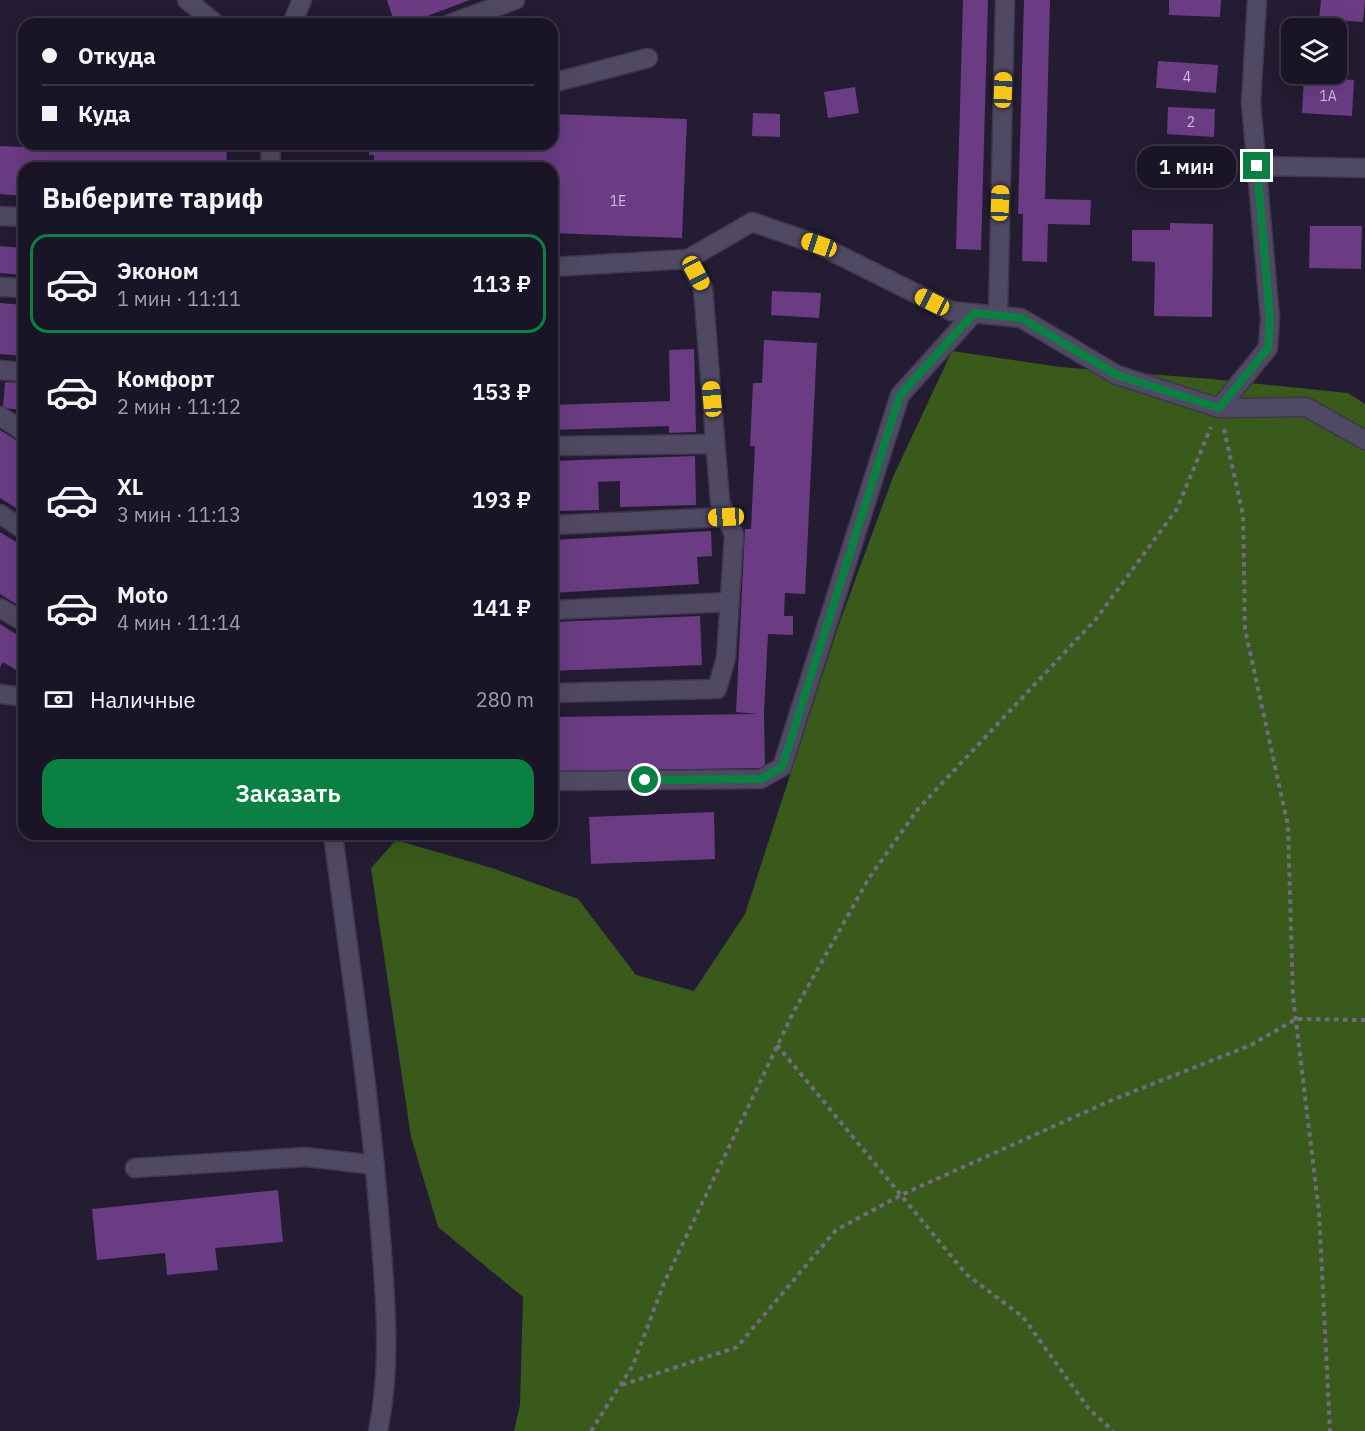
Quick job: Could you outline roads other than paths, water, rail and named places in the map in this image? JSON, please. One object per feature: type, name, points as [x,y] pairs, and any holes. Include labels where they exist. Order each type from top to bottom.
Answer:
[{"type":"street","points":[[187,0],[209,18]]},
{"type":"street","points":[[294,18],[302,0]]},
{"type":"street","points":[[466,18],[515,0]]},
{"type":"street","points":[[998,315],[1005,0]]},
{"type":"street","points":[[1219,408],[1268,348],[1270,318],[1251,103],[1257,0]]},
{"type":"street","points":[[558,81],[648,58]]},
{"type":"street","points":[[1257,166],[1365,168]]},
{"type":"street","points":[[0,216],[18,217]]},
{"type":"street","points":[[558,267],[688,259],[752,222],[819,245],[951,311],[1021,318],[1117,375],[1219,408],[1306,407],[1365,440]]},
{"type":"street","points":[[558,693],[717,689],[726,658],[734,535],[720,502],[703,288],[688,259]]},
{"type":"street","points":[[0,287],[18,288]]},
{"type":"street","points":[[558,781],[761,779],[782,767],[900,395],[974,313]]},
{"type":"street","points":[[0,370],[18,372]]},
{"type":"street","points":[[0,416],[18,428]]},
{"type":"street","points":[[558,446],[716,444]]},
{"type":"street","points":[[0,514],[18,526]]},
{"type":"street","points":[[558,525],[726,517]]},
{"type":"street","points":[[558,610],[730,602]]},
{"type":"street","points":[[0,608],[18,618]]},
{"type":"street","points":[[0,694],[18,697]]},
{"type":"street","points":[[334,840],[375,1165],[385,1299],[384,1404],[378,1431]]},
{"type":"street","points":[[135,1168],[306,1157],[375,1165]]}]
